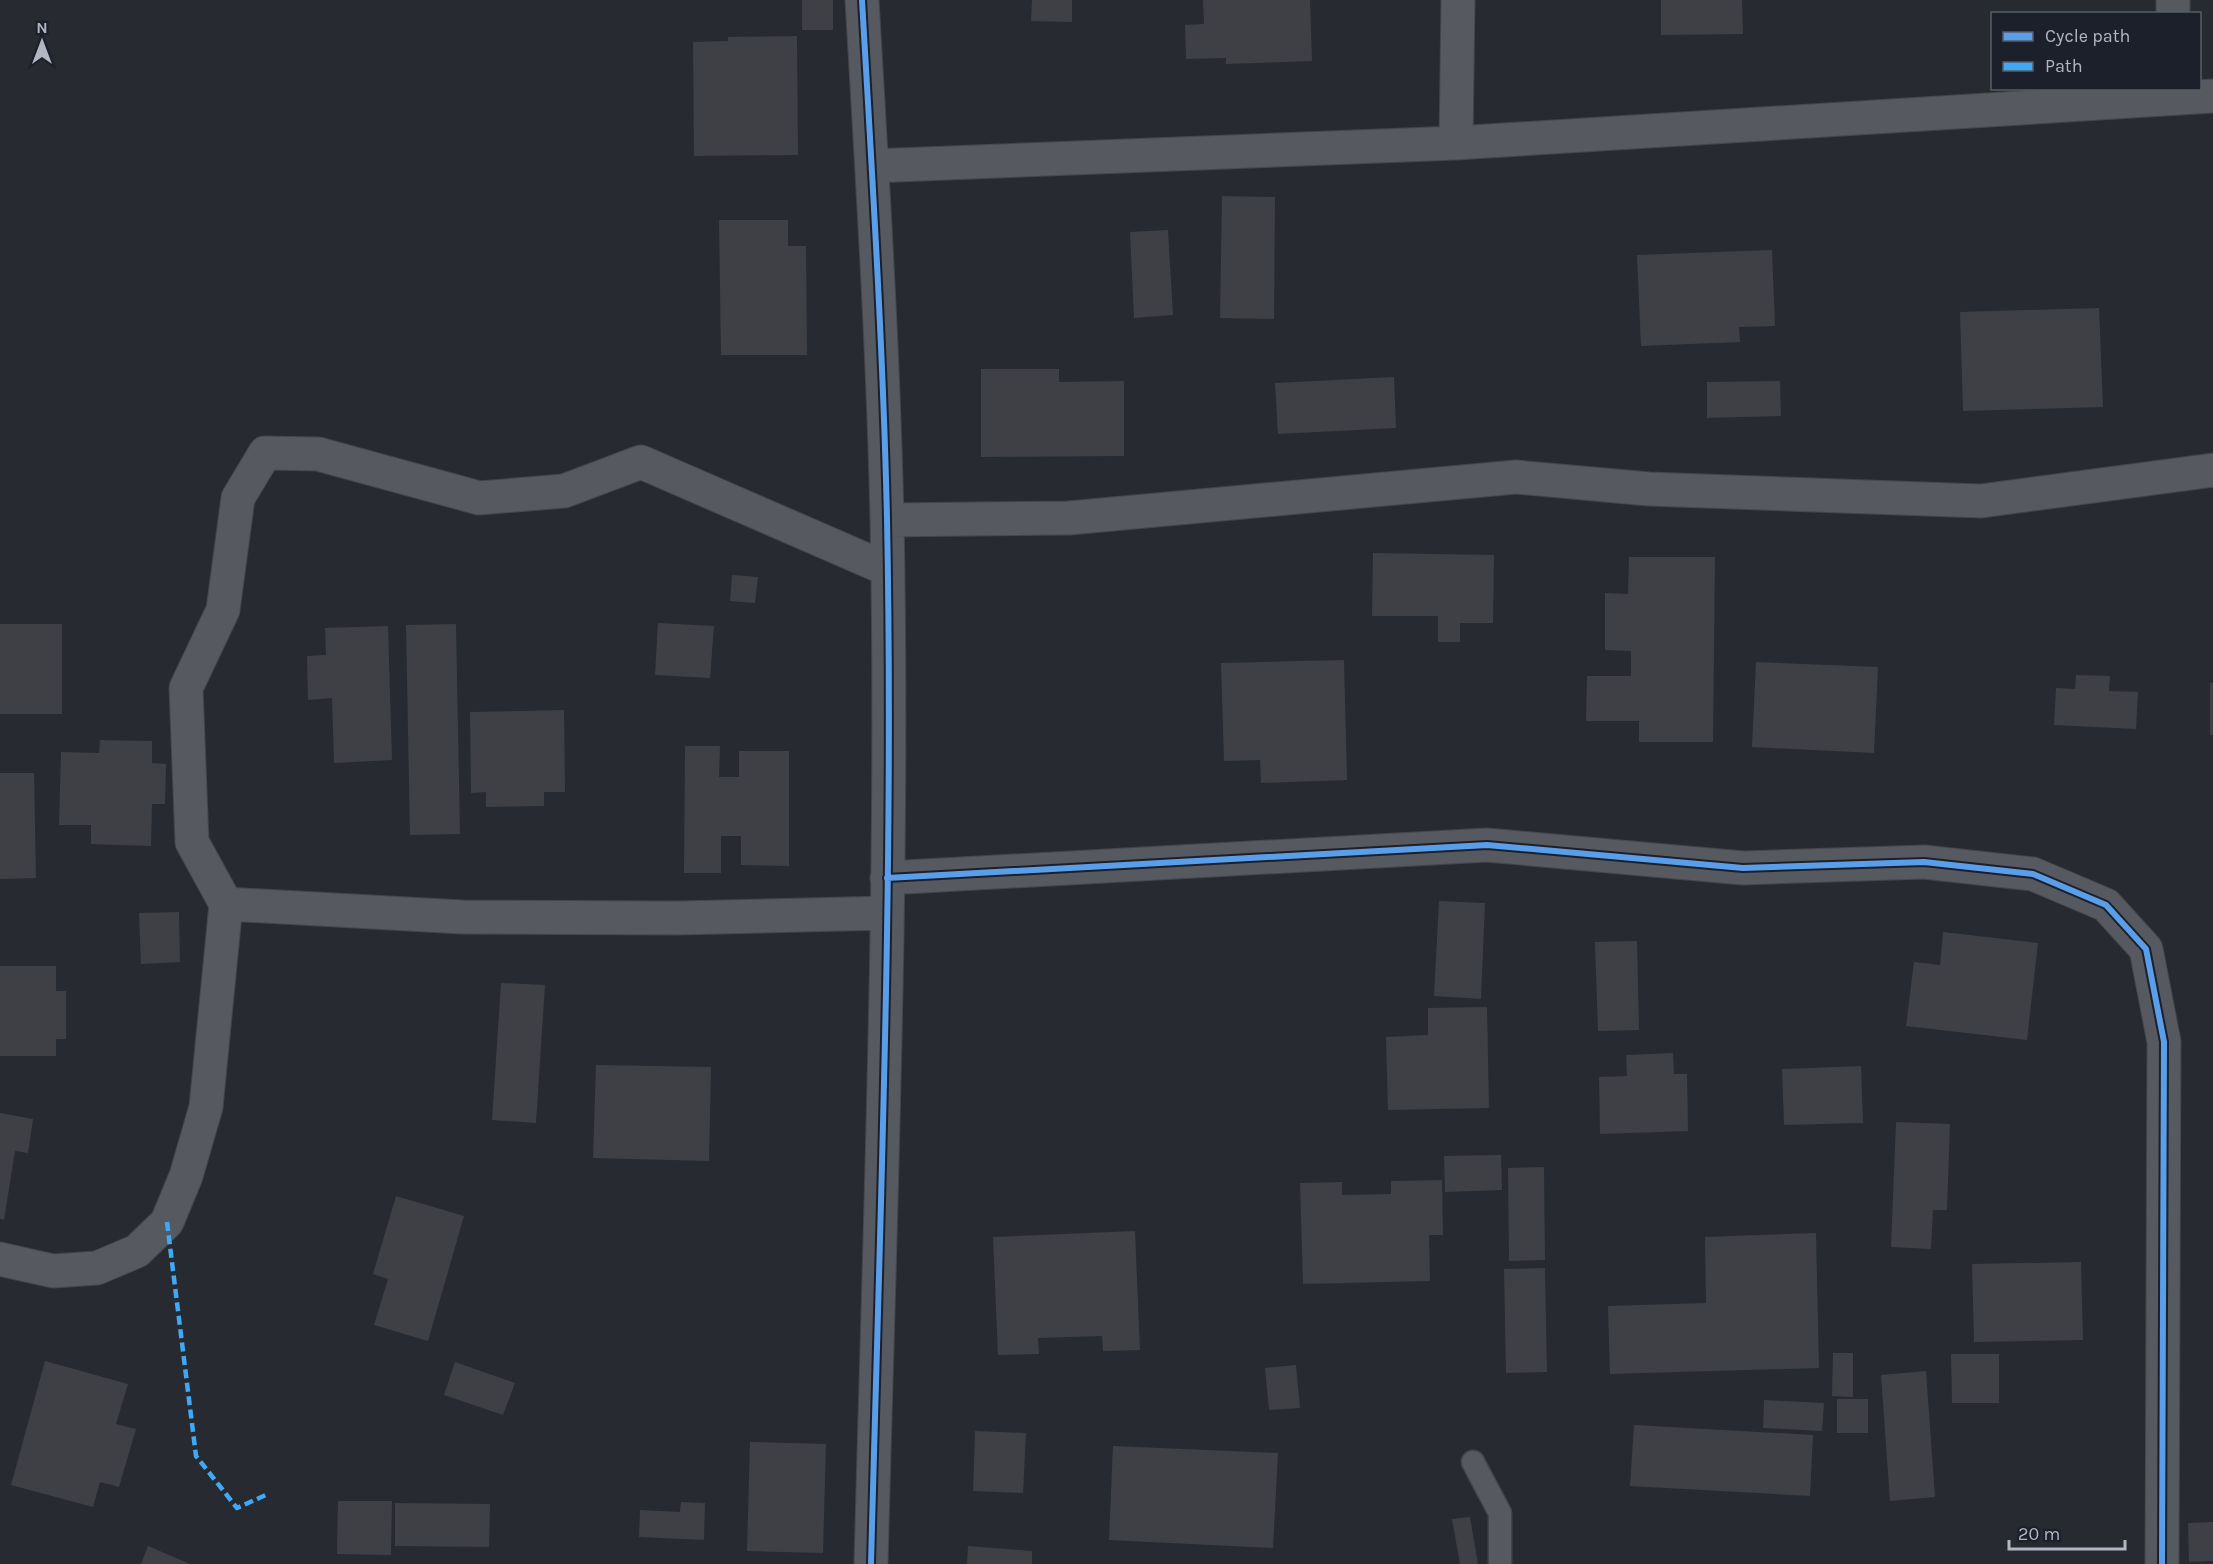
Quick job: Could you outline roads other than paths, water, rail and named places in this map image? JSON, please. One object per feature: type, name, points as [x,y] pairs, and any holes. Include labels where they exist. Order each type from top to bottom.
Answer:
[{"type":"street","points":[[862,0],[872,166],[887,520],[888,913],[871,1564]]},
{"type":"street","points":[[1456,143],[1458,0]]},
{"type":"street","points":[[872,166],[1456,143],[2174,93],[2213,96]]},
{"type":"street","points":[[0,1259],[54,1271],[97,1268],[137,1251],[167,1222],[186,1176],[206,1107],[226,904],[192,842],[186,688],[223,610],[238,498],[265,453],[318,454],[479,498],[564,491],[641,462],[887,569]]},
{"type":"street","points":[[887,520],[1069,518],[1516,477],[1649,489],[1981,501],[2213,470]]},
{"type":"street","points":[[888,878],[1487,845],[1743,868],[1924,862],[2033,874],[2106,905],[2146,949],[2164,1042],[2162,1564]]},
{"type":"street","points":[[226,904],[462,917],[678,918],[888,913]]},
{"type":"lane","points":[[1473,1462],[1500,1514],[1500,1564]]}]
